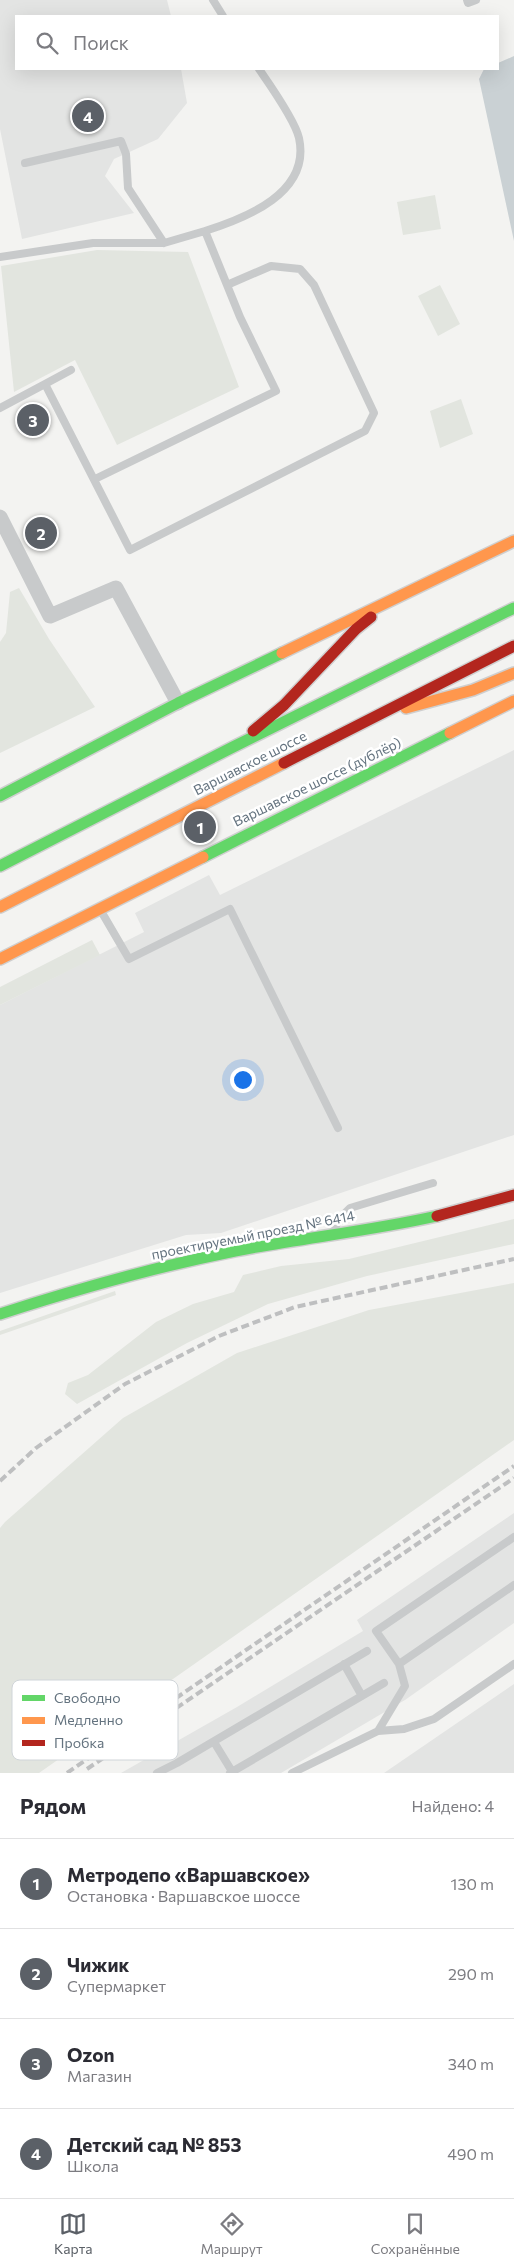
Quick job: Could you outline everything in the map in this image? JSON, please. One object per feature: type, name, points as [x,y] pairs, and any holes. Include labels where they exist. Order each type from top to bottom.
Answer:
[{"type":"main road","points":[[0,796],[178,703],[514,541]]},
{"type":"main road","points":[[233,747],[284,706],[356,629],[405,592]]},
{"type":"main road","name":"Варшавское шоссе","points":[[0,866],[233,747],[514,608]]},
{"type":"main road","name":"Варшавское шоссе","points":[[0,907],[514,646]]},
{"type":"main road","points":[[377,716],[473,690],[514,673]]},
{"type":"main road","name":"Варшавское шоссе (дублёр)","points":[[0,959],[514,701]]},
{"type":"main road","name":"проектируемый проезд № 6414","points":[[0,1314],[152,1269],[236,1251],[331,1236],[425,1218],[514,1195]]},
{"type":"street","points":[[1,521],[50,616],[116,588],[178,703]]},
{"type":"lane","points":[[212,0],[222,15]]},
{"type":"lane","points":[[466,0],[468,3],[476,0]]},
{"type":"lane","points":[[0,257],[93,243],[164,243],[206,232],[260,209],[283,192],[300,163],[299,138],[278,97],[260,70]]},
{"type":"lane","points":[[24,164],[122,141],[126,154],[128,188],[164,243]]},
{"type":"lane","points":[[95,480],[276,391],[240,317],[206,232]]},
{"type":"lane","points":[[45,384],[130,550],[365,431],[374,413],[314,285],[300,270],[271,266],[228,285]]},
{"type":"lane","points":[[0,408],[71,370]]},
{"type":"lane","points":[[100,908],[129,960],[230,909],[338,1128]]},
{"type":"lane","points":[[331,1236],[340,1218],[350,1208],[433,1183]]},
{"type":"lane","points":[[378,1731],[405,1686],[399,1664],[376,1631],[514,1537]]},
{"type":"lane","points":[[399,1664],[514,1585]]},
{"type":"lane","points":[[157,1773],[214,1742],[367,1651]]},
{"type":"lane","points":[[344,1664],[362,1696]]},
{"type":"lane","points":[[292,1773],[378,1731],[404,1729],[434,1719],[514,1664]]},
{"type":"lane","points":[[214,1742],[231,1773],[384,1683]]},
{"type":"shaded area","points":[[0,0],[167,0],[171,15],[15,15],[15,70],[181,70],[187,103],[158,139],[114,159],[105,176],[134,213],[22,239],[0,129]]},
{"type":"shaded area","points":[[514,56],[514,241],[479,79],[484,70],[499,70],[499,63]]},
{"type":"shaded area","points":[[435,195],[441,229],[403,235],[397,202]]},
{"type":"shaded area","points":[[97,250],[188,252],[239,387],[117,445],[75,360],[14,392],[1,266]]},
{"type":"shaded area","points":[[440,285],[460,324],[438,336],[418,296]]},
{"type":"shaded area","points":[[461,399],[473,434],[440,448],[430,411]]},
{"type":"shaded area","points":[[19,588],[49,639],[95,707],[0,753],[0,642],[6,633],[10,592]]},
{"type":"shaded area","points":[[514,750],[514,1135],[221,1233],[186,1235],[0,1293],[0,1005],[144,932],[135,913],[209,875],[220,895]]},
{"type":"shaded area","points":[[92,940],[100,955],[0,1005],[0,987]]},
{"type":"shaded area","points":[[514,1219],[514,1244],[367,1276],[268,1304],[187,1343],[77,1404],[65,1394],[68,1383],[88,1375],[156,1322],[193,1304],[234,1292],[243,1275],[281,1266],[349,1259]]},
{"type":"shaded area","points":[[514,1283],[514,1440],[172,1680],[12,1680],[12,1760],[58,1760],[39,1773],[0,1773],[0,1528],[123,1418],[237,1353],[369,1310]]},
{"type":"shaded area","points":[[115,1291],[116,1295],[0,1335],[0,1331]]},
{"type":"shaded area","points":[[514,1513],[514,1623],[405,1700],[281,1773],[121,1773],[144,1760],[178,1760],[178,1741],[363,1631],[357,1620]]},
{"type":"shaded area","points":[[514,1684],[514,1773],[384,1773]]},
{"type":"railway","points":[[0,1481],[36,1448],[125,1384],[219,1336],[295,1307],[514,1259]]},
{"type":"railway","points":[[178,1697],[514,1466]]},
{"type":"railway","points":[[178,1707],[514,1478]]},
{"type":"railway","points":[[67,1773],[86,1760]]},
{"type":"railway","points":[[87,1769],[100,1760]]},
{"type":"traffic: fast","points":[[0,866],[233,747],[514,608]]},
{"type":"traffic: fast","points":[[0,796],[178,703],[282,653]]},
{"type":"traffic: fast","points":[[203,857],[450,733]]},
{"type":"traffic: fast","points":[[0,1314],[116,1279],[205,1257],[437,1216]]},
{"type":"traffic: slow","points":[[282,653],[514,541]]},
{"type":"traffic: slow","points":[[406,708],[473,690],[514,673]]},
{"type":"traffic: slow","points":[[450,733],[514,701]]},
{"type":"traffic: slow","points":[[0,907],[284,763]]},
{"type":"traffic: slow","points":[[0,959],[203,857]]},
{"type":"traffic: jam","points":[[253,731],[284,705],[356,629],[371,617]]},
{"type":"traffic: jam","points":[[284,763],[514,646]]},
{"type":"traffic: jam","points":[[437,1216],[514,1195]]},
{"type":"place","name":"Детский сад № 853","points":[[88,116]]},
{"type":"place","name":"Ozon","points":[[33,420]]},
{"type":"place","name":"Чижик","points":[[41,533]]},
{"type":"place","name":"Метродепо «Варшавское»","points":[[200,827]]}]
